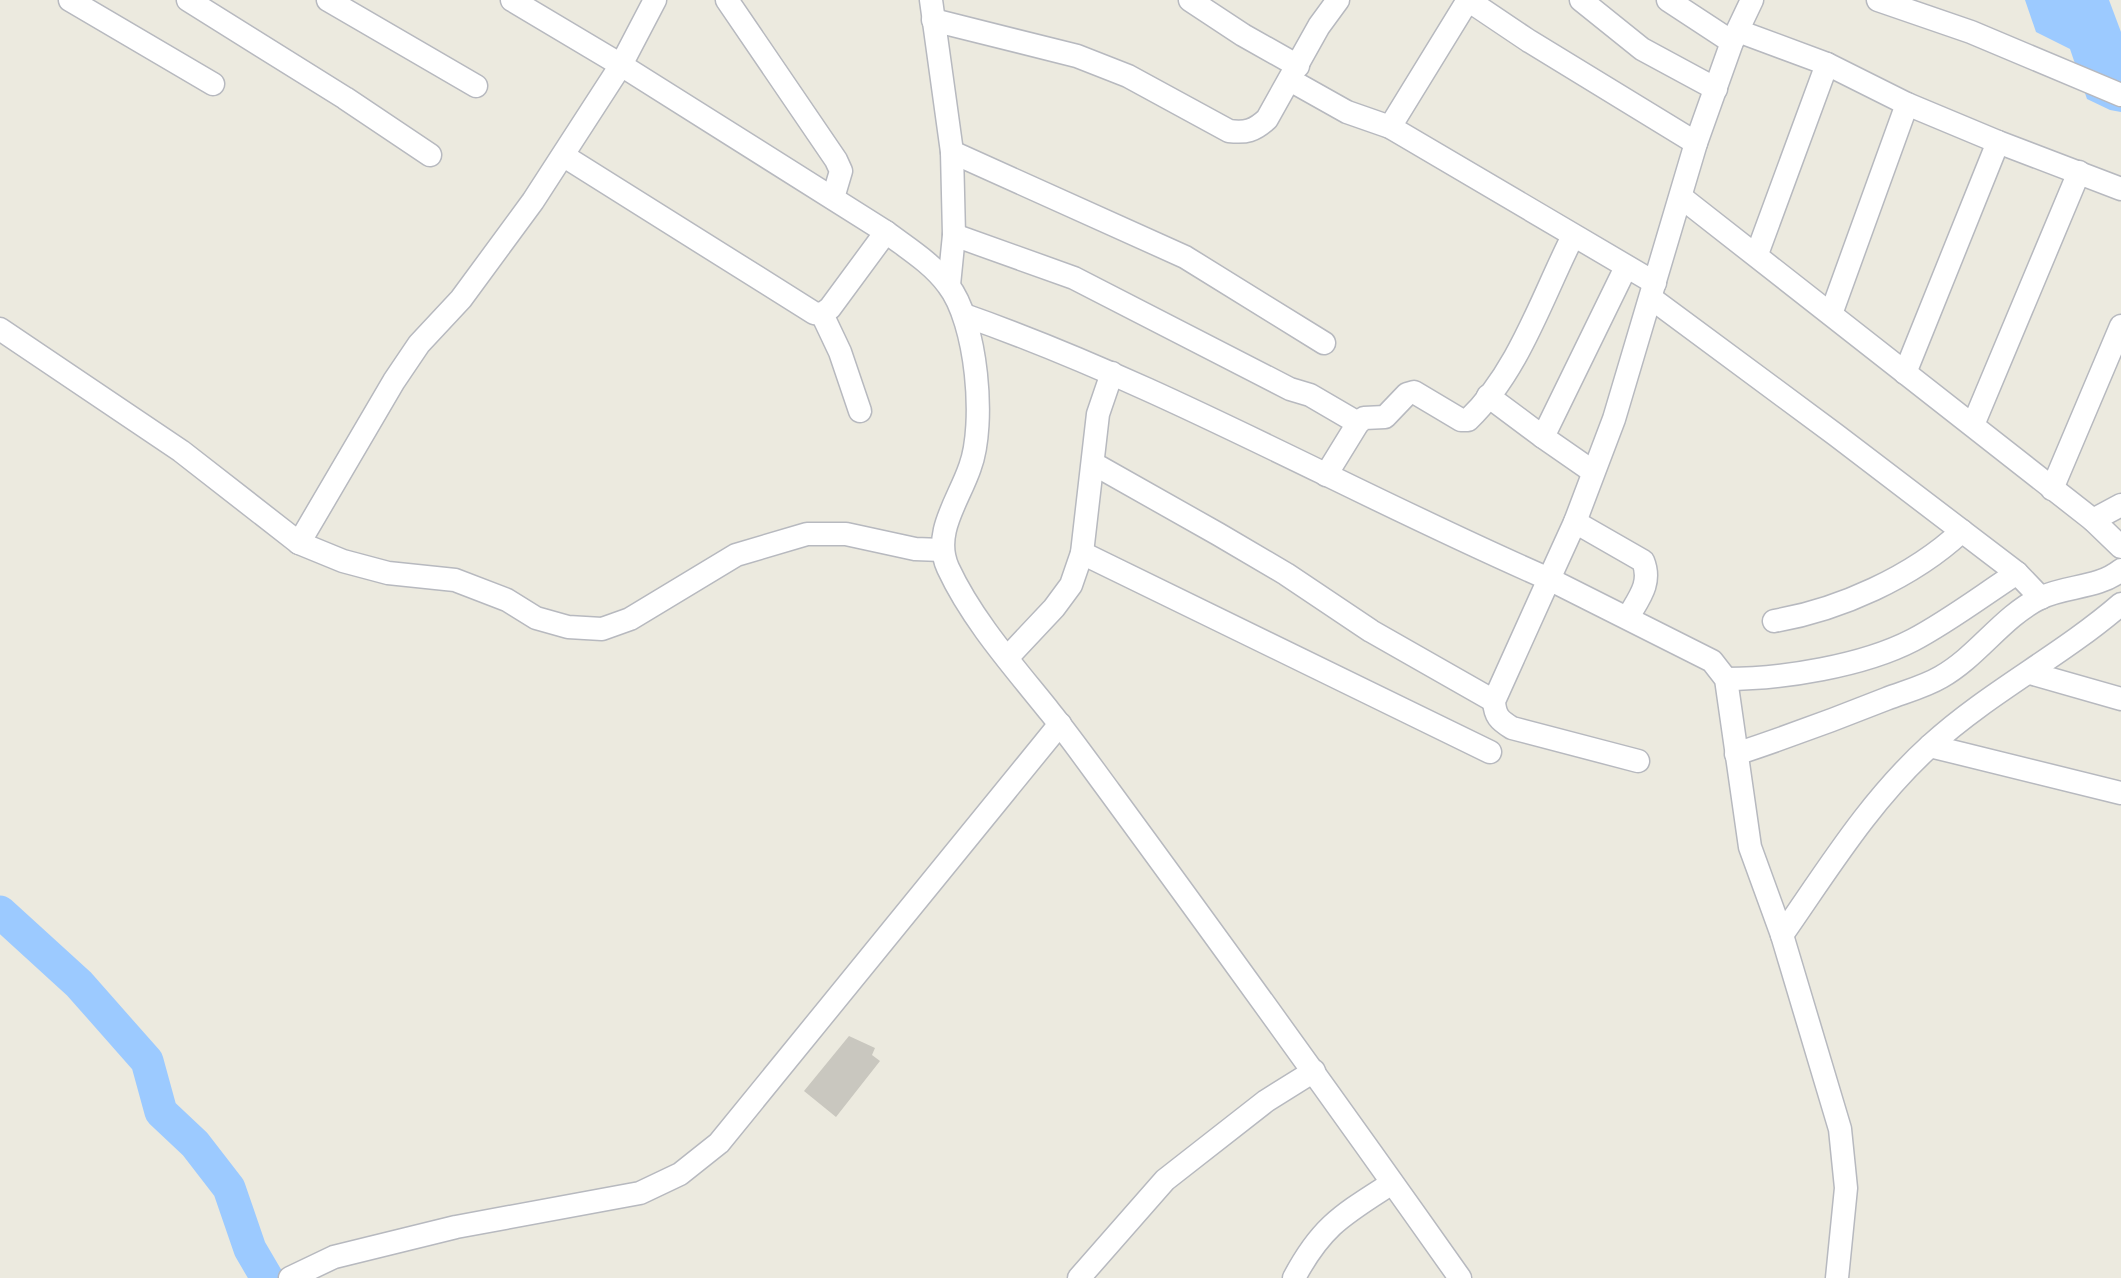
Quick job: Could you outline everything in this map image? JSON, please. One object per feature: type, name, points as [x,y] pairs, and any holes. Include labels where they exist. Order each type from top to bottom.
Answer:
[{"type":"street","points":[[70,0],[213,84]]},
{"type":"street","points":[[188,0],[345,98],[430,155]]},
{"type":"street","points":[[328,0],[476,86]]},
{"type":"street","points":[[512,0],[621,65],[886,232],[924,260],[949,285],[964,315],[979,400],[979,432],[971,466],[950,512],[942,550],[957,586],[1007,658],[1060,724],[1314,1071],[1460,1278]]},
{"type":"street","points":[[299,543],[394,381],[419,344],[461,299],[502,246],[564,156],[621,65],[655,0]]},
{"type":"street","points":[[727,0],[836,160],[841,171],[833,198]]},
{"type":"street","points":[[1190,0],[1243,35],[1347,112],[1390,127],[1626,267],[1653,291],[2017,573],[2041,598]]},
{"type":"street","points":[[949,285],[954,235],[952,152],[932,10],[1077,56],[1118,72],[1229,131],[1244,133],[1256,129],[1267,119],[1319,26],[1338,0]]},
{"type":"street","points":[[1390,127],[1468,0],[1529,41],[1696,143]]},
{"type":"street","points":[[1581,0],[1642,49],[1716,89]]},
{"type":"street","points":[[1668,0],[1735,37],[1827,64],[1907,104],[2121,189]]},
{"type":"street","points":[[1638,761],[1512,728],[1499,720],[1494,701],[1575,522],[1592,471],[1614,419],[1696,143],[1735,37],[1752,0]]},
{"type":"street","points":[[1878,0],[1971,32],[2121,95]]},
{"type":"street","points":[[1756,254],[1827,64]]},
{"type":"street","points":[[1831,314],[1907,104]]},
{"type":"street","points":[[1905,373],[1998,142]]},
{"type":"street","points":[[952,152],[1185,257],[1324,343]]},
{"type":"street","points":[[564,156],[806,310],[822,314]]},
{"type":"street","points":[[1973,425],[2079,172]]},
{"type":"street","points":[[1681,197],[2093,520],[2121,547]]},
{"type":"street","points":[[822,314],[830,308],[886,232]]},
{"type":"street","points":[[954,235],[1074,278],[1290,389],[1317,399],[1358,423]]},
{"type":"street","points":[[1326,475],[1358,423],[1364,418],[1385,417],[1407,394],[1413,392],[1461,420],[1468,420],[1502,379],[1532,324],[1573,236]]},
{"type":"street","points":[[1543,437],[1626,267]]},
{"type":"street","points":[[822,314],[840,352],[860,411]]},
{"type":"street","points":[[964,315],[1029,338],[1152,390],[1440,532],[1628,616],[1712,661],[1726,679],[1750,847],[1782,935],[1840,1129],[1846,1188],[1837,1278]]},
{"type":"street","points":[[2052,489],[2121,326]]},
{"type":"street","points":[[0,330],[181,451],[299,543],[343,561],[388,573],[455,580],[507,600],[536,618],[568,627],[602,629],[630,619],[736,555],[807,534],[846,534],[915,549],[942,550]]},
{"type":"street","points":[[1007,658],[1054,608],[1071,585],[1082,553],[1085,510],[1094,464],[1098,414],[1112,373]]},
{"type":"street","points":[[1488,396],[1592,471]]},
{"type":"street","points":[[1094,464],[1238,546],[1371,631],[1494,701]]},
{"type":"street","points":[[2093,520],[2121,505]]},
{"type":"street","points":[[1575,522],[1643,561],[1647,579],[1645,589],[1628,616]]},
{"type":"street","points":[[1774,621],[1808,615],[1900,575],[1927,560],[1962,531]]},
{"type":"street","points":[[1082,553],[1490,752]]},
{"type":"street","points":[[1736,754],[1819,726],[1940,678],[1975,653],[2019,611],[2041,598],[2090,586],[2112,577],[2121,570]]},
{"type":"street","points":[[1726,679],[1795,675],[1861,658],[1912,640],[2017,573]]},
{"type":"street","points":[[1782,935],[1863,817],[1930,746],[1986,701],[2093,629],[2121,604]]},
{"type":"street","points":[[2030,673],[2121,699]]},
{"type":"street","points":[[290,1278],[334,1257],[456,1227],[640,1193],[680,1174],[718,1143],[1060,724]]},
{"type":"street","points":[[1930,746],[2121,794]]},
{"type":"street","points":[[1079,1278],[1165,1180],[1242,1119],[1314,1071]]},
{"type":"street","points":[[1294,1278],[1310,1247],[1324,1231],[1344,1214],[1392,1183]]},
{"type":"water","points":[[2025,0],[2109,0],[2121,32],[2121,112],[2110,110],[2087,99],[2070,49],[2036,32]]},
{"type":"building","points":[[849,1036],[875,1048],[872,1055],[880,1061],[836,1117],[804,1091]]},
{"type":"waterway","points":[[0,912],[79,984],[147,1061],[161,1112],[195,1144],[229,1188],[250,1249],[267,1278]]}]
